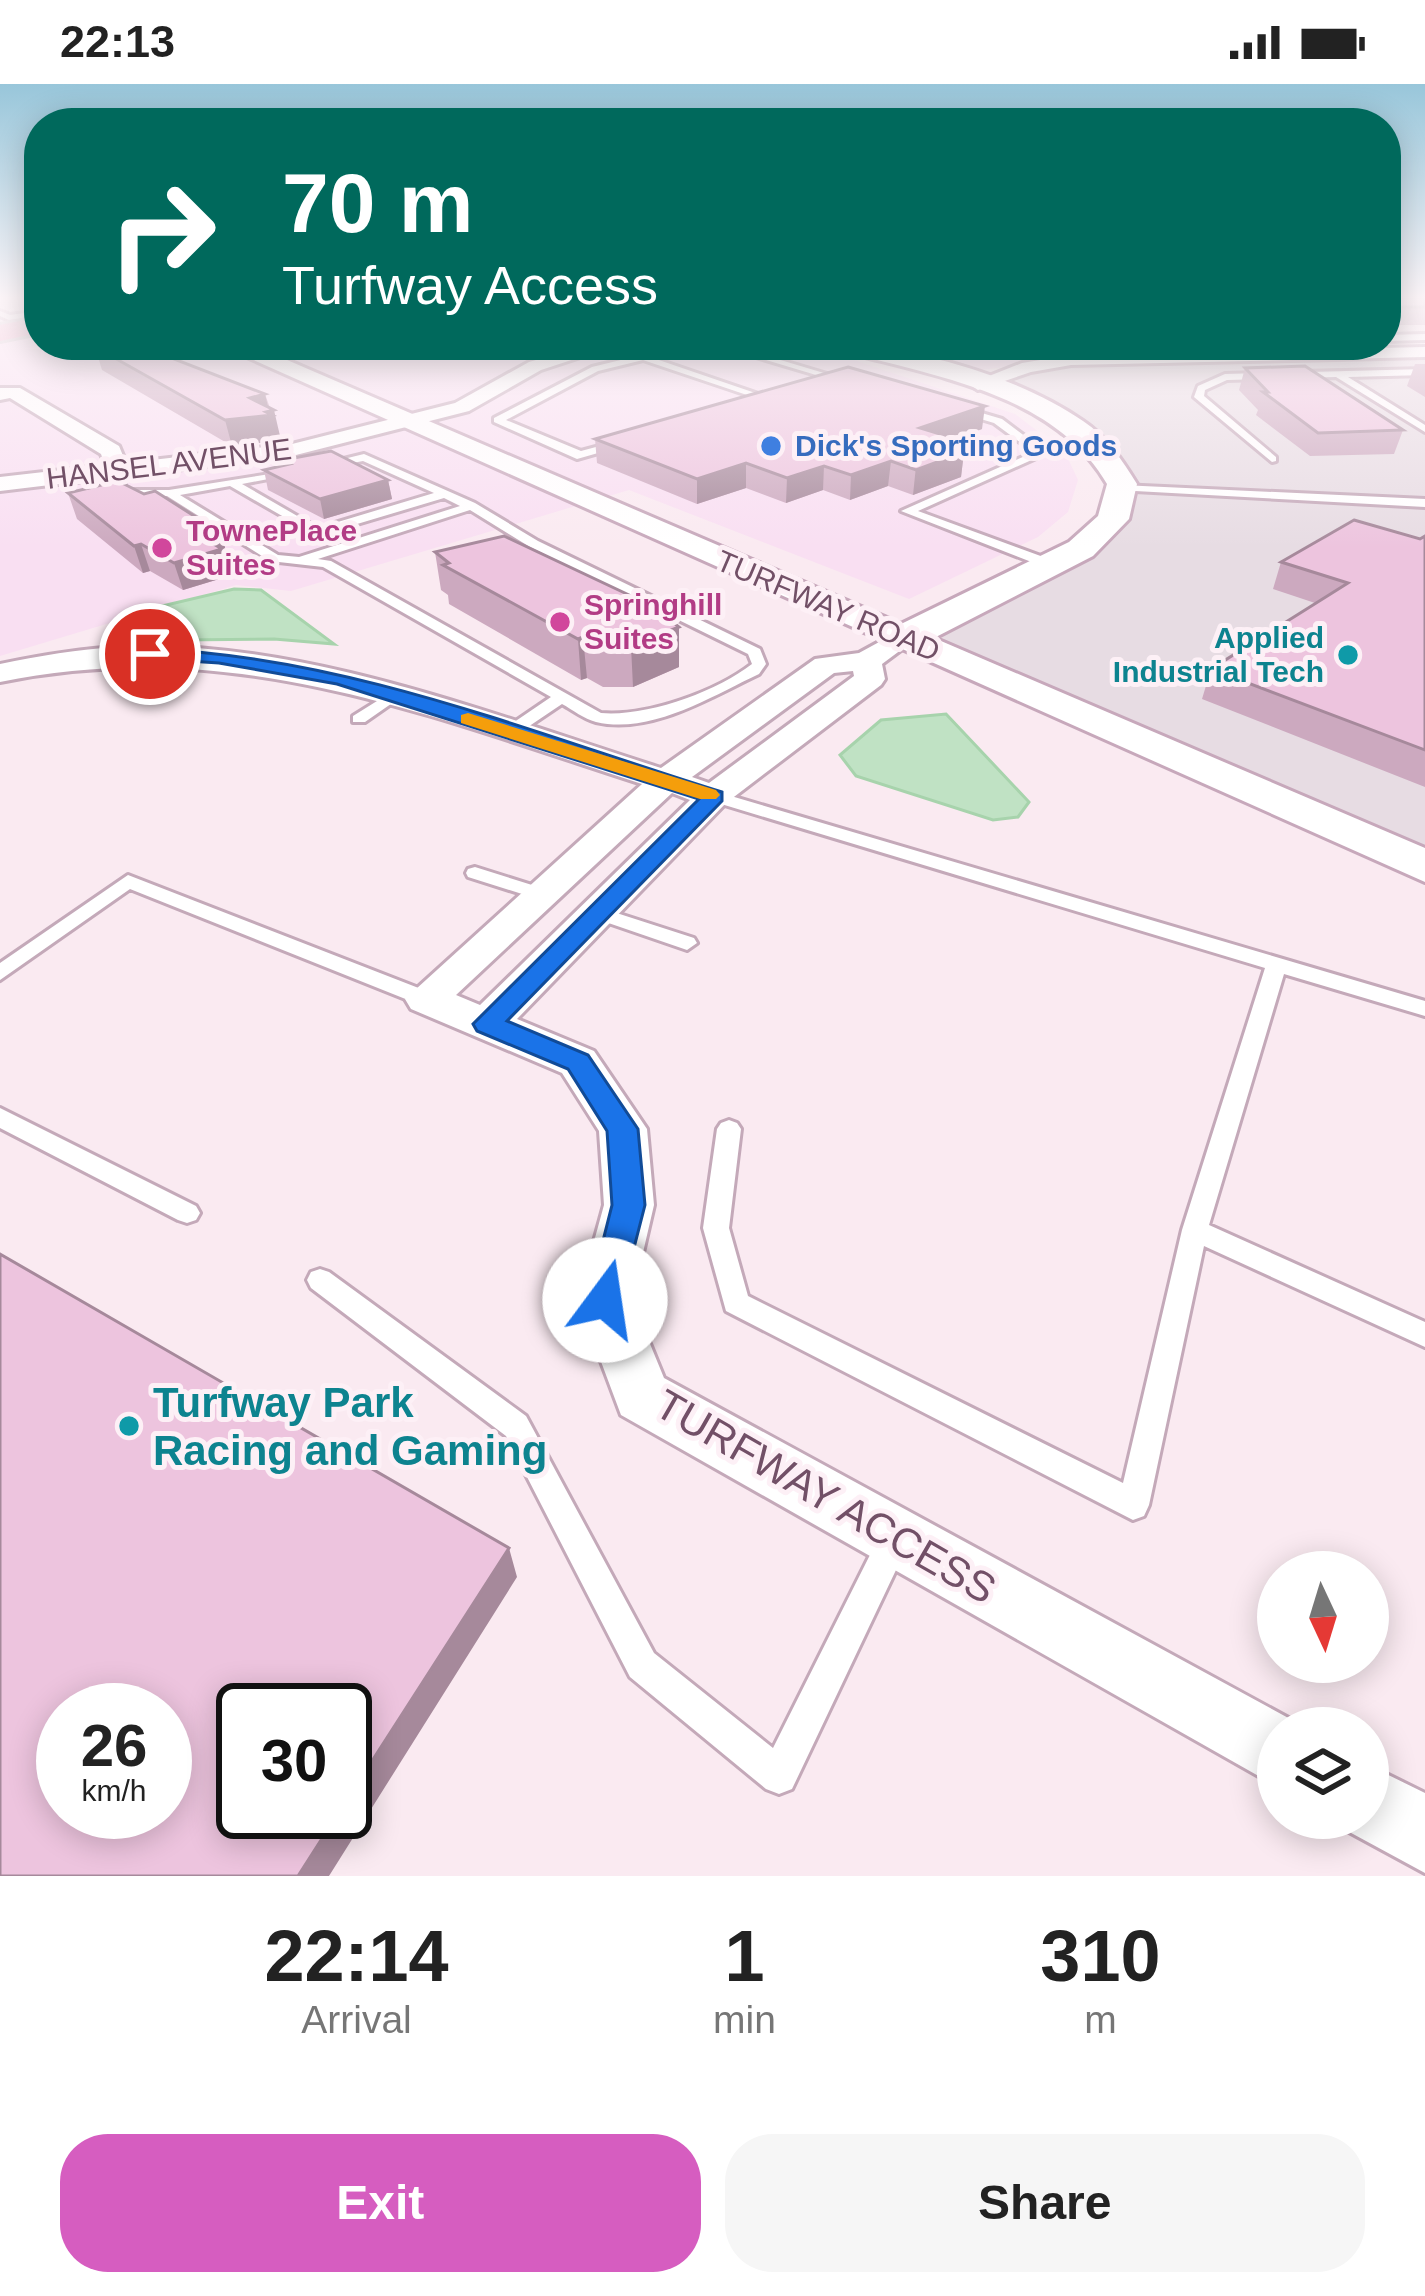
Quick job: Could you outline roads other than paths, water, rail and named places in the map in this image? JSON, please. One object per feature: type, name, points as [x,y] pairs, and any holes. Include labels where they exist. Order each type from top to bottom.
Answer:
[{"type":"main road","name":"TURFWAY ROAD","points":[[313,381],[1425,867]]},
{"type":"main road","points":[[902,638],[1081,549],[1113,519],[1121,488],[1105,451],[1080,429],[1046,409],[967,381]]},
{"type":"street","name":"HANSEL AVENUE","points":[[0,484],[266,456],[476,401],[510,381]]},
{"type":"street","points":[[978,384],[990,381]]},
{"type":"street","points":[[0,394],[13,392],[111,451],[118,472]]},
{"type":"street","points":[[426,999],[666,780],[826,664],[866,661],[902,638]]},
{"type":"street","points":[[0,673],[115,653],[219,657],[340,679],[714,796]]},
{"type":"street","points":[[488,1024],[714,796],[870,679],[866,661]]},
{"type":"street","name":"TURFWAY ACCESS","points":[[426,999],[578,1062],[622,1129],[628,1205],[605,1300],[642,1396],[1257,1739]]},
{"type":"street","points":[[1389,1814],[1425,1835]]},
{"type":"lane","points":[[573,381],[498,420],[579,455],[642,437]]},
{"type":"lane","points":[[713,381],[768,399]]},
{"type":"lane","points":[[806,388],[833,381]]},
{"type":"lane","points":[[1217,381],[1201,388],[1199,397],[1272,459]]},
{"type":"lane","points":[[1348,381],[1425,429]]},
{"type":"lane","points":[[737,408],[788,393]]},
{"type":"lane","points":[[934,402],[998,421],[1030,445],[1031,458],[907,512],[1052,565]]},
{"type":"lane","points":[[118,472],[121,493],[169,493],[364,457],[471,506],[534,544],[755,652],[759,664],[754,671],[642,718],[619,722],[598,717],[326,564],[275,558],[169,493]]},
{"type":"lane","points":[[233,483],[317,532],[444,494]]},
{"type":"lane","points":[[1121,488],[1425,503]]},
{"type":"lane","points":[[299,561],[471,506]]},
{"type":"lane","points":[[359,718],[393,695]]},
{"type":"lane","points":[[510,732],[562,697]]},
{"type":"lane","points":[[714,796],[1425,1009]]},
{"type":"lane","points":[[475,873],[541,894]]},
{"type":"lane","points":[[0,973],[128,881],[426,999]]},
{"type":"lane","points":[[598,913],[687,943]]},
{"type":"lane","points":[[729,1129],[716,1228],[736,1303],[1133,1504],[1195,1230],[1277,964]]},
{"type":"lane","points":[[0,1118],[187,1213]]},
{"type":"lane","points":[[1195,1230],[1425,1335]]},
{"type":"lane","points":[[320,1280],[516,1426],[642,1665],[779,1776],[895,1538]]},
{"type":"place","name":"Dick's Sporting Goods","points":[[771,446]]},
{"type":"place","name":"TownePlace Suites","points":[[162,548]]},
{"type":"place","name":"Springhill Suites","points":[[560,622]]},
{"type":"place","name":"Applied Industrial Tech","points":[[1348,655]]},
{"type":"place","name":"Turfway Park Racing and Gaming","points":[[129,1426]]}]
